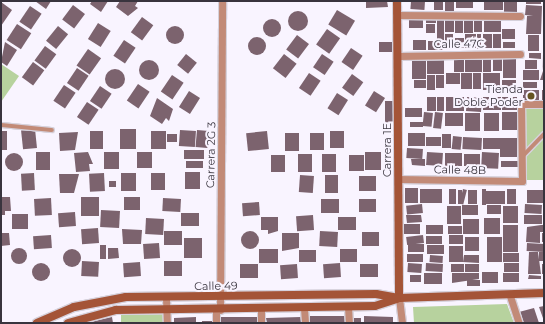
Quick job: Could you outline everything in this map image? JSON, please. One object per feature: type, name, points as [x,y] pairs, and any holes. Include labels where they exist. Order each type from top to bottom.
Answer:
[{"type":"street","name":"Carrera 2G 3","points":[[216,323],[219,298],[222,1]]},
{"type":"street","name":"Carrera 1E","points":[[397,1],[400,298]]},
{"type":"street","points":[[397,15],[520,16]]},
{"type":"street","name":"Calle 47C","points":[[398,56],[520,54]]},
{"type":"street","points":[[521,158],[520,104],[544,104]]},
{"type":"street","name":"Calle 48B","points":[[398,179],[522,181],[521,158]]},
{"type":"street","name":"Calle 49","points":[[37,323],[59,312],[98,300],[376,294],[400,298],[510,296],[544,293]]},
{"type":"street","points":[[510,296],[519,323]]},
{"type":"street","points":[[166,298],[167,323]]},
{"type":"street","name":"Calle 49","points":[[68,323],[116,310],[218,310],[375,306],[400,298]]},
{"type":"street","points":[[400,298],[402,323]]},
{"type":"street","points":[[348,306],[349,323]]},
{"type":"street","points":[[304,308],[305,323]]},
{"type":"street","points":[[261,309],[261,323]]},
{"type":"lane","points":[[1,125],[52,130]]},
{"type":"lane","points":[[521,158],[544,134]]},
{"type":"green space","points":[[1,64],[19,76],[1,102]]},
{"type":"green space","points":[[524,107],[544,107],[544,180],[524,180]]},
{"type":"green space","points":[[507,304],[514,323],[414,323],[413,307]]},
{"type":"green space","points":[[121,313],[164,313],[164,323],[121,323]]},
{"type":"building","points":[[35,1],[51,1],[46,9]]},
{"type":"building","points":[[92,1],[108,1],[101,12],[90,4]]},
{"type":"building","points":[[120,1],[138,1],[135,6],[138,8],[128,16],[116,7]]},
{"type":"building","points":[[366,1],[387,1],[388,7],[366,8]]},
{"type":"building","points":[[411,1],[425,2],[424,10],[410,9]]},
{"type":"building","points":[[434,1],[443,1],[443,10],[434,10]]},
{"type":"building","points":[[445,1],[454,1],[454,11],[445,11]]},
{"type":"building","points":[[456,1],[473,1],[473,8],[456,8]]},
{"type":"building","points":[[484,1],[503,1],[503,10],[484,10]]},
{"type":"building","points":[[504,1],[517,1],[517,12],[504,12]]},
{"type":"building","points":[[526,1],[541,1],[541,4],[526,4]]},
{"type":"building","points":[[1,2],[12,10],[1,26]]},
{"type":"building","points":[[73,5],[85,14],[74,28],[62,19]]},
{"type":"building","points":[[526,5],[542,6],[541,34],[526,34],[527,16],[533,16],[525,15]]},
{"type":"building","points":[[30,6],[42,14],[31,30],[19,22]]},
{"type":"building","points":[[337,10],[355,21],[346,35],[328,25]]},
{"type":"building","points":[[298,11],[305,14],[308,21],[305,28],[298,31],[291,28],[288,21],[291,14]]},
{"type":"building","points":[[142,17],[153,25],[142,41],[131,32]]},
{"type":"building","points":[[409,17],[423,17],[423,28],[409,28]]},
{"type":"building","points":[[426,17],[436,17],[436,23],[426,23]]},
{"type":"building","points":[[474,17],[482,17],[482,32],[474,32]]},
{"type":"building","points":[[437,18],[444,18],[444,40],[437,40]]},
{"type":"building","points":[[445,18],[454,18],[454,32],[445,32]]},
{"type":"building","points":[[455,18],[463,18],[463,33],[455,33]]},
{"type":"building","points":[[464,18],[473,18],[473,33],[464,33]]},
{"type":"building","points":[[484,18],[501,18],[501,32],[484,32]]},
{"type":"building","points":[[272,19],[276,20],[280,24],[280,32],[276,36],[272,37],[268,36],[264,32],[263,28],[264,24],[268,20]]},
{"type":"building","points":[[98,23],[111,31],[101,47],[88,39]]},
{"type":"building","points":[[17,24],[31,33],[21,49],[7,40]]},
{"type":"building","points":[[426,24],[435,24],[435,33],[426,33]]},
{"type":"building","points":[[58,26],[68,34],[56,49],[46,41]]},
{"type":"building","points":[[175,26],[179,27],[183,31],[183,39],[179,43],[175,44],[171,43],[167,39],[166,35],[167,31],[171,27]]},
{"type":"building","points":[[327,29],[340,38],[329,54],[316,45]]},
{"type":"building","points":[[502,29],[515,29],[515,39],[502,39]]},
{"type":"building","points":[[445,34],[453,34],[453,48],[445,48]]},
{"type":"building","points":[[465,34],[476,34],[476,48],[465,48]]},
{"type":"building","points":[[477,34],[481,34],[481,49],[477,49]]},
{"type":"building","points":[[483,34],[492,34],[492,48],[483,48]]},
{"type":"building","points":[[493,34],[501,34],[501,48],[493,48]]},
{"type":"building","points":[[297,35],[309,44],[298,58],[286,49]]},
{"type":"building","points":[[528,35],[539,35],[539,51],[528,51]]},
{"type":"building","points":[[257,37],[263,40],[266,46],[263,52],[257,55],[251,52],[248,46],[251,40]]},
{"type":"building","points":[[455,38],[464,38],[464,48],[455,48]]},
{"type":"building","points":[[124,40],[136,48],[125,64],[113,56]]},
{"type":"building","points":[[413,40],[426,40],[426,50],[413,50]]},
{"type":"building","points":[[428,41],[443,41],[443,50],[428,50]]},
{"type":"building","points":[[5,42],[17,50],[7,66],[1,62]]},
{"type":"building","points":[[379,42],[392,42],[392,52],[379,52]]},
{"type":"building","points":[[503,42],[515,42],[515,48],[503,48]]},
{"type":"building","points":[[45,46],[56,54],[46,69],[34,61]]},
{"type":"building","points":[[351,48],[363,56],[353,70],[341,62]]},
{"type":"building","points":[[88,49],[101,58],[90,75],[77,65]]},
{"type":"building","points":[[529,53],[541,53],[541,59],[529,58]]},
{"type":"building","points":[[542,53],[544,80],[540,80],[543,71]]},
{"type":"building","points":[[186,54],[197,63],[188,74],[177,65]]},
{"type":"building","points":[[284,54],[297,64],[286,78],[273,68]]},
{"type":"building","points":[[322,54],[334,62],[325,75],[313,67]]},
{"type":"building","points":[[454,58],[464,58],[464,72],[454,72]]},
{"type":"building","points":[[465,58],[482,58],[482,72],[465,72]]},
{"type":"building","points":[[483,58],[491,58],[491,72],[483,72]]},
{"type":"building","points":[[493,58],[502,58],[502,71],[493,71]]},
{"type":"building","points":[[503,58],[516,58],[516,78],[503,78]]},
{"type":"building","points":[[412,59],[426,59],[426,79],[412,79]]},
{"type":"building","points":[[427,59],[444,59],[444,74],[427,74]]},
{"type":"building","points":[[149,60],[156,63],[159,70],[156,77],[149,80],[142,77],[139,70],[142,63]]},
{"type":"building","points":[[525,60],[537,60],[537,69],[525,69]]},
{"type":"building","points":[[33,62],[44,70],[33,86],[22,77]]},
{"type":"building","points":[[77,68],[89,76],[79,91],[67,83]]},
{"type":"building","points":[[115,69],[122,72],[125,79],[122,86],[115,89],[108,86],[105,79],[108,72]]},
{"type":"building","points":[[523,70],[539,70],[539,80],[523,80]]},
{"type":"building","points":[[309,73],[321,81],[311,96],[299,88]]},
{"type":"building","points":[[446,73],[460,73],[460,84],[446,84]]},
{"type":"building","points":[[461,73],[472,73],[472,89],[461,89]]},
{"type":"building","points":[[473,73],[481,73],[481,89],[473,89]]},
{"type":"building","points":[[483,73],[500,73],[500,90],[483,90]]},
{"type":"building","points":[[352,74],[363,82],[353,96],[342,88]]},
{"type":"building","points":[[172,75],[184,83],[172,99],[161,92]]},
{"type":"building","points":[[427,75],[435,75],[435,90],[427,90]]},
{"type":"building","points":[[436,75],[444,75],[444,88],[436,88]]},
{"type":"building","points":[[414,80],[426,80],[426,88],[414,88]]},
{"type":"building","points":[[502,80],[516,80],[516,90],[502,90]]},
{"type":"building","points":[[523,82],[537,82],[537,88],[523,88]]},
{"type":"building","points":[[138,84],[150,92],[138,108],[127,101]]},
{"type":"building","points":[[64,85],[76,93],[65,109],[53,101]]},
{"type":"building","points":[[100,86],[112,94],[102,109],[90,101]]},
{"type":"building","name":"Tienda Doble Poder","points":[[523,90],[539,90],[539,101],[523,101]]},
{"type":"building","points":[[542,90],[544,90],[544,100],[542,100]]},
{"type":"building","points":[[189,91],[200,98],[190,114],[179,107]]},
{"type":"building","points":[[374,91],[385,98],[376,112],[365,105]]},
{"type":"building","points":[[337,93],[348,100],[338,115],[327,108]]},
{"type":"building","points":[[427,97],[436,97],[436,111],[427,111]]},
{"type":"building","points":[[437,97],[444,97],[444,111],[437,111]]},
{"type":"building","points":[[446,97],[464,97],[464,111],[446,111]]},
{"type":"building","points":[[467,97],[482,98],[481,112],[466,111]]},
{"type":"building","points":[[483,97],[501,97],[501,110],[483,110]]},
{"type":"building","points":[[502,97],[517,97],[517,110],[502,110]]},
{"type":"building","points":[[157,98],[173,109],[169,121],[166,118],[162,124],[150,116]]},
{"type":"building","points":[[385,101],[394,101],[394,123],[385,123]]},
{"type":"building","points":[[87,102],[99,110],[89,125],[77,117]]},
{"type":"building","points":[[405,108],[422,108],[422,117],[405,117]]},
{"type":"building","points":[[424,112],[433,113],[431,127],[423,126]]},
{"type":"building","points":[[435,112],[443,113],[441,129],[433,128]]},
{"type":"building","points":[[502,112],[518,112],[518,130],[502,130]]},
{"type":"building","points":[[445,113],[463,113],[463,126],[445,126]]},
{"type":"building","points":[[465,113],[480,113],[480,131],[465,131]]},
{"type":"building","points":[[484,113],[499,113],[499,131],[484,131]]},
{"type":"building","points":[[410,122],[423,122],[423,127],[410,127]]},
{"type":"building","points":[[35,129],[37,148],[23,149],[21,130]]},
{"type":"building","points":[[120,129],[136,129],[136,149],[120,149]]},
{"type":"building","points":[[180,130],[196,131],[195,147],[179,146]]},
{"type":"building","points":[[197,130],[209,131],[207,148],[196,147]]},
{"type":"building","points":[[1,131],[7,131],[7,150],[1,150]]},
{"type":"building","points":[[90,131],[103,131],[103,149],[90,149]]},
{"type":"building","points":[[151,131],[166,131],[166,149],[151,149]]},
{"type":"building","points":[[267,131],[269,149],[248,151],[246,133]]},
{"type":"building","points":[[330,131],[344,131],[344,148],[330,148]]},
{"type":"building","points":[[78,132],[75,150],[60,151],[59,133]]},
{"type":"building","points":[[285,133],[299,133],[299,151],[285,151]]},
{"type":"building","points":[[310,133],[324,133],[324,150],[310,150]]},
{"type":"building","points":[[408,133],[425,133],[425,146],[408,146]]},
{"type":"building","points":[[167,134],[177,134],[177,142],[167,142]]},
{"type":"building","points":[[442,134],[451,134],[451,148],[442,148]]},
{"type":"building","points":[[453,136],[462,137],[461,150],[452,149]]},
{"type":"building","points":[[426,137],[441,137],[441,146],[426,146]]},
{"type":"building","points":[[463,137],[482,138],[481,150],[462,149]]},
{"type":"building","points":[[483,138],[500,138],[500,149],[483,149]]},
{"type":"building","points":[[500,138],[517,138],[517,157],[500,157]]},
{"type":"building","points":[[407,148],[423,149],[422,159],[406,158]]},
{"type":"building","points":[[184,150],[204,150],[204,159],[184,159]]},
{"type":"building","points":[[36,152],[50,152],[50,170],[36,170]]},
{"type":"building","points":[[88,152],[93,164],[89,164],[90,171],[76,172],[74,153]]},
{"type":"building","points":[[104,152],[119,152],[119,169],[104,169]]},
{"type":"building","points":[[137,152],[152,152],[152,168],[137,168]]},
{"type":"building","points":[[365,152],[381,152],[381,170],[365,170]]},
{"type":"building","points":[[427,152],[443,153],[442,166],[426,165]]},
{"type":"building","points":[[482,152],[499,153],[498,169],[481,168]]},
{"type":"building","points":[[14,153],[20,156],[23,162],[20,168],[14,171],[8,168],[5,162],[8,156]]},
{"type":"building","points":[[445,153],[462,153],[462,166],[445,166]]},
{"type":"building","points":[[298,154],[312,154],[312,172],[298,172]]},
{"type":"building","points":[[322,154],[336,154],[336,172],[322,172]]},
{"type":"building","points":[[464,154],[480,154],[480,166],[464,166]]},
{"type":"building","points":[[271,155],[285,155],[285,172],[271,172]]},
{"type":"building","points":[[349,155],[364,155],[364,171],[349,171]]},
{"type":"building","points":[[411,159],[425,159],[425,166],[412,165]]},
{"type":"building","points":[[186,161],[203,161],[203,168],[186,168]]},
{"type":"building","points":[[501,161],[518,161],[518,167],[501,167]]},
{"type":"building","points":[[185,172],[200,172],[200,189],[185,189]]},
{"type":"building","points":[[34,173],[35,190],[22,191],[21,174]]},
{"type":"building","points":[[104,173],[105,191],[90,192],[89,174]]},
{"type":"building","points":[[121,173],[136,173],[136,191],[121,191]]},
{"type":"building","points":[[151,173],[165,173],[165,190],[151,190]]},
{"type":"building","points":[[59,174],[79,174],[74,193],[60,193]]},
{"type":"building","points":[[300,175],[314,176],[313,193],[299,192]]},
{"type":"building","points":[[325,175],[338,175],[338,193],[325,193]]},
{"type":"building","points":[[359,176],[376,176],[376,191],[359,191]]},
{"type":"building","points":[[109,181],[116,181],[116,187],[109,187]]},
{"type":"building","points":[[405,188],[418,188],[418,203],[405,203]]},
{"type":"building","points":[[420,189],[442,189],[442,203],[420,203]]},
{"type":"building","points":[[449,189],[456,189],[456,204],[449,204]]},
{"type":"building","points":[[463,189],[467,190],[463,205],[459,204]]},
{"type":"building","points":[[482,189],[486,189],[486,205],[482,205]]},
{"type":"building","points":[[507,189],[516,189],[516,204],[507,204]]},
{"type":"building","points":[[458,190],[462,190],[462,204],[458,204]]},
{"type":"building","points":[[468,190],[477,190],[477,204],[468,204]]},
{"type":"building","points":[[527,190],[544,190],[544,203],[527,203]]},
{"type":"building","points":[[486,191],[505,191],[505,204],[486,204]]},
{"type":"building","points":[[1,197],[10,197],[11,211],[5,211],[5,215],[1,215]]},
{"type":"building","points":[[81,197],[99,197],[99,216],[81,216]]},
{"type":"building","points":[[124,197],[140,197],[140,210],[124,210]]},
{"type":"building","points":[[51,198],[52,215],[35,216],[34,199]]},
{"type":"building","points":[[163,198],[181,199],[180,212],[162,211]]},
{"type":"building","points":[[321,199],[339,199],[339,213],[321,213]]},
{"type":"building","points":[[359,199],[376,199],[376,212],[359,212]]},
{"type":"building","points":[[259,202],[260,215],[243,216],[242,203]]},
{"type":"building","points":[[422,204],[423,213],[407,215],[406,206]]},
{"type":"building","points":[[525,204],[542,205],[542,214],[525,213]]},
{"type":"building","points":[[462,205],[478,205],[478,215],[462,215]]},
{"type":"building","points":[[487,205],[501,205],[501,214],[487,214]]},
{"type":"building","points":[[447,206],[461,206],[461,224],[447,224]]},
{"type":"building","points":[[503,206],[518,206],[518,223],[503,223]]},
{"type":"building","points":[[101,210],[120,211],[119,228],[100,227]]},
{"type":"building","points":[[75,212],[76,226],[59,227],[58,213]]},
{"type":"building","points":[[181,213],[199,213],[199,226],[181,226]]},
{"type":"building","points":[[12,214],[28,214],[28,229],[12,229]]},
{"type":"building","points":[[313,215],[314,230],[297,231],[296,216]]},
{"type":"building","points":[[406,215],[421,215],[422,222],[407,223]]},
{"type":"building","points":[[524,215],[542,215],[542,224],[524,224]]},
{"type":"building","points":[[261,217],[278,217],[278,231],[268,234],[268,230],[261,230]]},
{"type":"building","points":[[338,217],[356,217],[356,230],[338,230]]},
{"type":"building","points":[[146,218],[164,219],[163,235],[145,234]]},
{"type":"building","points":[[484,218],[500,218],[500,234],[484,234]]},
{"type":"building","points":[[463,219],[479,219],[479,234],[463,234]]},
{"type":"building","points":[[404,224],[420,224],[420,234],[404,234]]},
{"type":"building","points":[[426,225],[443,225],[443,234],[426,234]]},
{"type":"building","points":[[503,225],[518,225],[518,252],[503,252]]},
{"type":"building","points":[[544,225],[544,232],[540,232],[540,243],[526,242],[527,227]]},
{"type":"building","points":[[448,226],[462,226],[462,234],[448,234]]},
{"type":"building","points":[[98,228],[99,243],[82,244],[81,229]]},
{"type":"building","points":[[122,229],[142,230],[141,244],[123,244]]},
{"type":"building","points":[[164,231],[182,231],[182,245],[164,245]]},
{"type":"building","points":[[250,231],[254,232],[258,236],[258,244],[254,248],[250,249],[246,248],[242,244],[241,240],[242,236],[246,232]]},
{"type":"building","points":[[320,231],[338,232],[337,247],[319,246]]},
{"type":"building","points":[[362,232],[379,232],[379,246],[362,246]]},
{"type":"building","points":[[1,233],[9,233],[10,245],[1,246]]},
{"type":"building","points":[[282,233],[299,233],[299,248],[282,251]]},
{"type":"building","points":[[542,233],[544,233],[544,242],[542,242]]},
{"type":"building","points":[[51,235],[52,248],[34,249],[33,236]]},
{"type":"building","points":[[423,235],[424,243],[407,245],[406,237]]},
{"type":"building","points":[[449,235],[463,235],[463,244],[449,244]]},
{"type":"building","points":[[426,236],[442,236],[442,244],[426,244]]},
{"type":"building","points":[[465,237],[479,237],[479,251],[465,251]]},
{"type":"building","points":[[487,237],[502,237],[502,262],[487,262]]},
{"type":"building","points":[[184,238],[202,238],[202,258],[184,258]]},
{"type":"building","points":[[159,243],[160,258],[144,259],[143,244]]},
{"type":"building","points":[[527,243],[544,244],[544,252],[527,251]]},
{"type":"building","points":[[408,244],[424,244],[424,252],[408,252]]},
{"type":"building","points":[[100,245],[106,245],[106,259],[100,259]]},
{"type":"building","points":[[427,245],[444,245],[444,254],[427,254]]},
{"type":"building","points":[[449,246],[463,246],[463,262],[449,262]]},
{"type":"building","points":[[16,248],[22,248],[27,253],[25,262],[22,264],[16,264],[11,259],[11,253]]},
{"type":"building","points":[[108,248],[118,248],[119,258],[108,259]]},
{"type":"building","points":[[72,249],[78,252],[81,258],[78,264],[72,267],[66,264],[63,258],[66,252]]},
{"type":"building","points":[[259,249],[278,249],[278,263],[259,263]]},
{"type":"building","points":[[340,249],[357,249],[357,262],[340,262]]},
{"type":"building","points":[[299,250],[316,250],[316,262],[299,262]]},
{"type":"building","points":[[529,252],[538,252],[541,274],[528,274]]},
{"type":"building","points":[[539,252],[544,252],[544,261],[539,261]]},
{"type":"building","points":[[503,253],[519,253],[519,262],[503,262]]},
{"type":"building","points":[[407,254],[423,254],[423,262],[407,262]]},
{"type":"building","points":[[430,255],[443,256],[442,263],[430,262]]},
{"type":"building","points":[[464,255],[479,255],[479,263],[463,262]]},
{"type":"building","points":[[82,261],[99,262],[98,277],[81,276]]},
{"type":"building","points":[[164,261],[182,261],[182,276],[164,276]]},
{"type":"building","points":[[140,262],[141,276],[124,277],[123,263]]},
{"type":"building","points":[[41,263],[47,266],[50,272],[47,278],[41,281],[35,278],[32,272],[35,266]]},
{"type":"building","points":[[340,263],[341,277],[324,278],[323,264]]},
{"type":"building","points":[[408,263],[422,264],[421,273],[407,272]]},
{"type":"building","points":[[426,263],[443,264],[443,272],[426,271]]},
{"type":"building","points":[[504,263],[519,263],[519,272],[504,272]]},
{"type":"building","points":[[240,264],[258,264],[258,278],[240,278]]},
{"type":"building","points":[[297,264],[298,278],[281,279],[280,265]]},
{"type":"building","points":[[360,264],[378,264],[378,277],[360,277]]},
{"type":"building","points":[[451,264],[464,264],[464,272],[451,272]]},
{"type":"building","points":[[465,264],[479,264],[479,272],[465,272]]},
{"type":"building","points":[[542,264],[544,264],[544,274],[542,274]]},
{"type":"building","points":[[482,272],[498,272],[498,283],[482,283]]},
{"type":"building","points":[[424,273],[442,273],[442,284],[424,284]]},
{"type":"building","points":[[452,273],[479,273],[479,279],[452,283]]},
{"type":"building","points":[[503,273],[519,273],[519,282],[503,282]]},
{"type":"building","points":[[410,275],[421,275],[421,282],[410,282]]},
{"type":"building","points":[[529,275],[541,276],[541,279],[528,279]]},
{"type":"building","points":[[467,280],[480,280],[480,286],[467,286]]},
{"type":"building","points":[[544,306],[544,321],[539,307]]},
{"type":"building","points":[[534,308],[539,323],[522,323],[519,312]]},
{"type":"building","points":[[310,316],[345,316],[345,323],[310,323]]},
{"type":"building","points":[[364,316],[393,317],[393,323],[364,323]]},
{"type":"building","points":[[112,317],[113,323],[91,323],[91,322]]},
{"type":"building","points":[[196,317],[196,323],[174,323],[174,318]]},
{"type":"building","points":[[220,317],[257,317],[257,323],[220,323]]},
{"type":"building","points":[[301,317],[301,323],[267,323],[266,318]]},
{"type":"building","points":[[352,318],[361,318],[361,323],[352,323]]},
{"type":"building","points":[[202,321],[215,321],[215,323],[202,323]]},
{"type":"place","name":"Tienda Doble Poder","points":[[531,96]]}]
